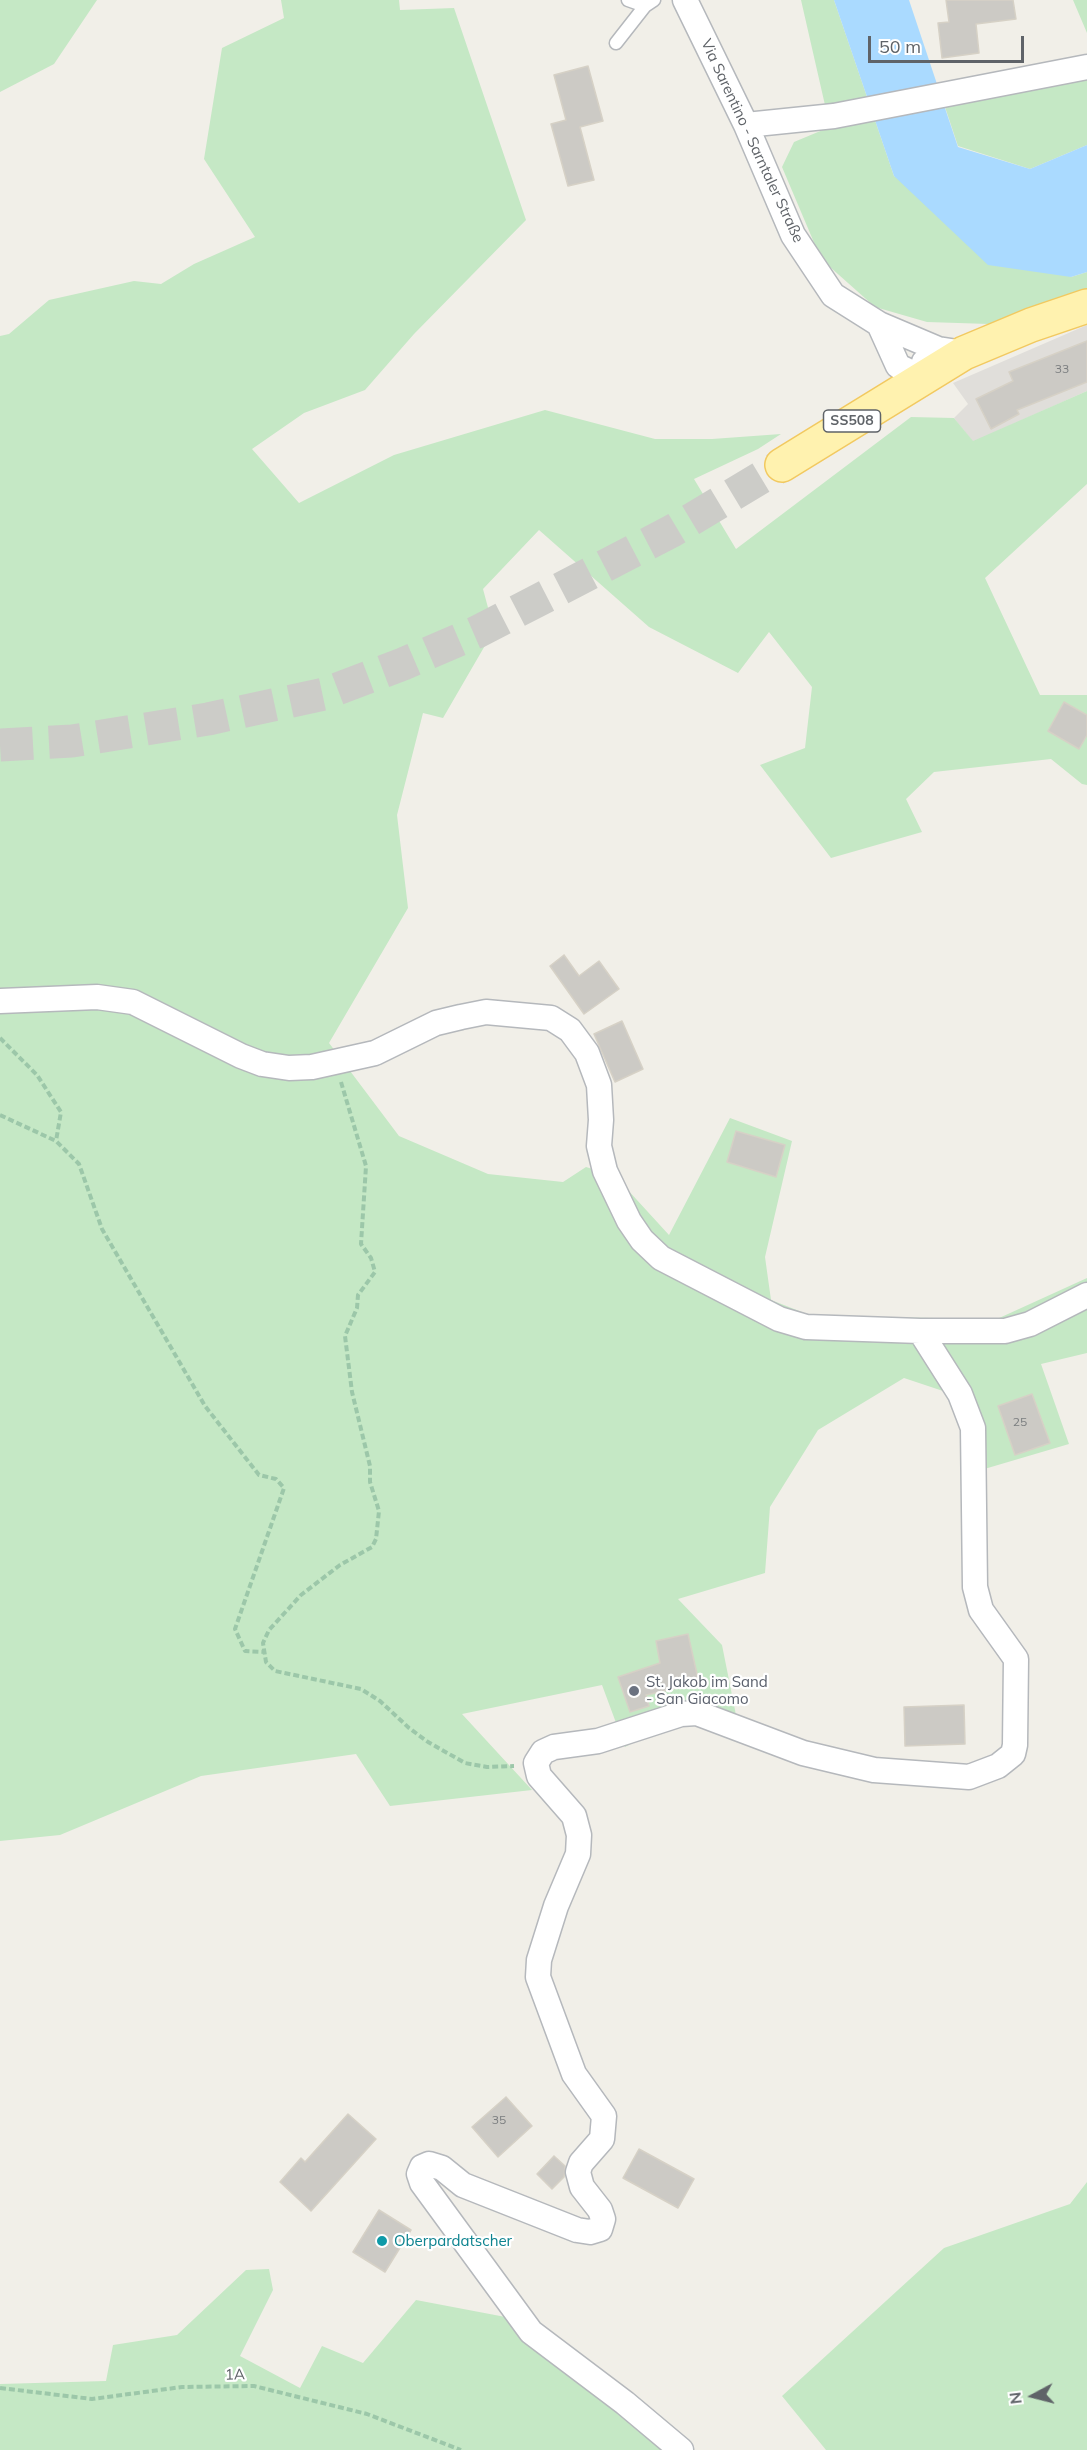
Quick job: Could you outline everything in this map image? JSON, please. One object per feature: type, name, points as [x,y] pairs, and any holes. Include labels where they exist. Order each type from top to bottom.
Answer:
[{"type":"main road","name":"SS508","points":[[782,465],[882,402],[910,371],[964,353],[1030,325],[1087,306]]},
{"type":"street","name":"Via Sarentino - Sarntaler Straße","points":[[685,0],[746,126],[793,235],[833,295],[879,324],[920,340],[938,350],[964,353]]},
{"type":"street","points":[[746,126],[834,116],[1087,67]]},
{"type":"street","points":[[879,324],[910,371],[925,359],[920,340]]},
{"type":"street","points":[[0,1001],[97,997],[133,1002],[241,1056],[262,1064],[289,1068],[338,1063],[375,1053],[436,1023],[486,1012],[551,1018],[570,1030],[587,1053],[599,1084],[601,1120],[599,1146],[605,1171],[629,1221],[642,1240],[661,1258],[778,1319],[806,1327],[995,1332],[1017,1329],[1030,1324],[1087,1294]]},
{"type":"street","points":[[681,2450],[625,2403],[531,2332],[422,2183],[419,2174],[422,2167],[429,2164],[442,2168],[463,2185],[577,2230],[590,2232],[600,2229],[603,2219],[600,2210],[582,2187],[578,2172],[581,2163],[602,2139],[604,2116],[574,2074],[538,1977],[539,1960],[556,1906],[578,1854],[579,1835],[574,1816],[540,1776],[536,1763],[543,1752],[554,1747],[598,1741],[681,1714],[697,1713],[803,1753],[874,1770],[969,1777],[998,1766],[1013,1754],[1016,1659],[981,1610],[975,1587],[973,1428],[960,1394],[920,1331]]},
{"type":"lane","points":[[628,0],[649,3]]},
{"type":"lane","points":[[616,43],[649,3]]},
{"type":"path","points":[[0,1038],[37,1075],[61,1112],[56,1141]]},
{"type":"path","points":[[338,1063],[351,1120],[366,1166],[361,1244],[371,1258],[375,1272],[358,1295],[357,1308],[345,1336],[352,1392],[379,1511],[376,1539],[372,1546],[340,1565],[301,1595],[269,1630],[263,1642],[266,1662],[275,1671],[361,1689],[380,1701],[428,1742],[465,1763],[487,1767],[536,1763]]},
{"type":"path","points":[[0,1114],[56,1141],[79,1164],[102,1228],[206,1406],[259,1475],[276,1479],[284,1488],[235,1629],[245,1651],[264,1652]]},
{"type":"path","name":"1A","points":[[0,2388],[92,2399],[182,2387],[254,2386],[367,2415],[461,2450]]},
{"type":"shaded area","points":[[1087,325],[1087,391],[973,442],[954,418],[968,404],[953,383]]},
{"type":"green space","points":[[0,0],[97,0],[54,64],[0,92]]},
{"type":"green space","points":[[281,0],[399,0],[400,10],[454,8],[526,220],[414,334],[365,390],[304,413],[252,449],[299,503],[394,455],[545,410],[655,439],[712,439],[781,434],[758,449],[694,479],[736,549],[911,417],[954,418],[973,441],[1087,391],[1087,484],[985,578],[1040,695],[1087,695],[1087,785],[1082,784],[1051,759],[934,772],[906,799],[922,832],[831,858],[760,765],[805,748],[812,687],[769,632],[738,673],[649,627],[539,530],[483,589],[494,630],[443,718],[423,713],[397,815],[408,908],[329,1043],[399,1136],[488,1174],[563,1182],[586,1167],[615,1176],[669,1235],[730,1118],[792,1141],[765,1257],[771,1300],[812,1316],[997,1319],[1087,1278],[1087,1353],[1041,1364],[1069,1444],[981,1470],[955,1395],[904,1378],[818,1430],[770,1507],[765,1573],[678,1599],[722,1645],[740,1735],[675,1721],[625,1747],[602,1685],[462,1714],[532,1790],[390,1806],[356,1754],[201,1776],[60,1835],[0,1841],[0,336],[9,334],[49,300],[134,281],[161,284],[194,264],[255,237],[204,159],[222,48],[284,18]]},
{"type":"green space","points":[[801,0],[834,0],[894,176],[1071,277],[1087,272],[1087,292],[989,324],[927,322],[875,307],[821,259],[782,167],[794,142],[830,127]]},
{"type":"green space","points":[[1073,0],[1087,0],[1087,33]]},
{"type":"green space","points":[[1087,78],[1087,145],[1030,169],[958,146],[945,107]]},
{"type":"green space","points":[[1087,2182],[1087,2450],[826,2450],[782,2396],[944,2248],[1070,2204]]},
{"type":"green space","points":[[269,2269],[273,2290],[240,2356],[300,2388],[322,2346],[363,2363],[416,2300],[537,2323],[673,2450],[0,2450],[0,2384],[106,2381],[113,2345],[177,2335],[246,2270]]},
{"type":"water","points":[[834,0],[909,0],[958,147],[1030,169],[1087,145],[1087,272],[1071,277],[988,265],[894,176]]},
{"type":"building","points":[[946,0],[1013,0],[1016,19],[976,24],[979,53],[942,58],[938,23],[949,22]]},
{"type":"building","points":[[588,66],[603,121],[580,127],[594,180],[568,186],[551,124],[566,120],[554,75]]},
{"type":"building","points":[[1087,341],[1087,382],[1017,410],[1019,414],[991,429],[976,399],[1013,381],[1009,372]]},
{"type":"building","points":[[1064,702],[1087,715],[1087,735],[1079,749],[1048,731]]},
{"type":"building","points":[[564,955],[579,976],[599,961],[619,989],[584,1014],[550,966]]},
{"type":"building","points":[[622,1021],[643,1069],[615,1082],[594,1034]]},
{"type":"building","points":[[736,1131],[785,1145],[776,1177],[727,1162]]},
{"type":"building","points":[[1032,1394],[1050,1443],[1015,1455],[998,1406]]},
{"type":"building","points":[[688,1634],[699,1683],[646,1695],[649,1706],[630,1712],[618,1677],[660,1663],[656,1641]]},
{"type":"building","points":[[964,1705],[965,1744],[905,1746],[904,1707]]},
{"type":"building","points":[[506,2097],[532,2126],[498,2157],[472,2127]]},
{"type":"building","points":[[348,2114],[376,2139],[311,2211],[280,2182],[301,2158],[305,2162]]},
{"type":"building","points":[[639,2149],[694,2179],[678,2208],[623,2178]]},
{"type":"building","points":[[554,2156],[565,2166],[564,2177],[552,2189],[537,2174]]},
{"type":"building","name":"Oberpardatscher","points":[[379,2210],[411,2230],[385,2272],[353,2252]]},
{"type":"tunnel","points":[[0,745],[72,741],[208,719],[324,694],[403,664],[477,632],[672,531],[782,465]]},
{"type":"place","name":"St. Jakob im Sand - San Giacomo","points":[[634,1691]]},
{"type":"place","name":"Oberpardatscher","points":[[382,2241]]}]
